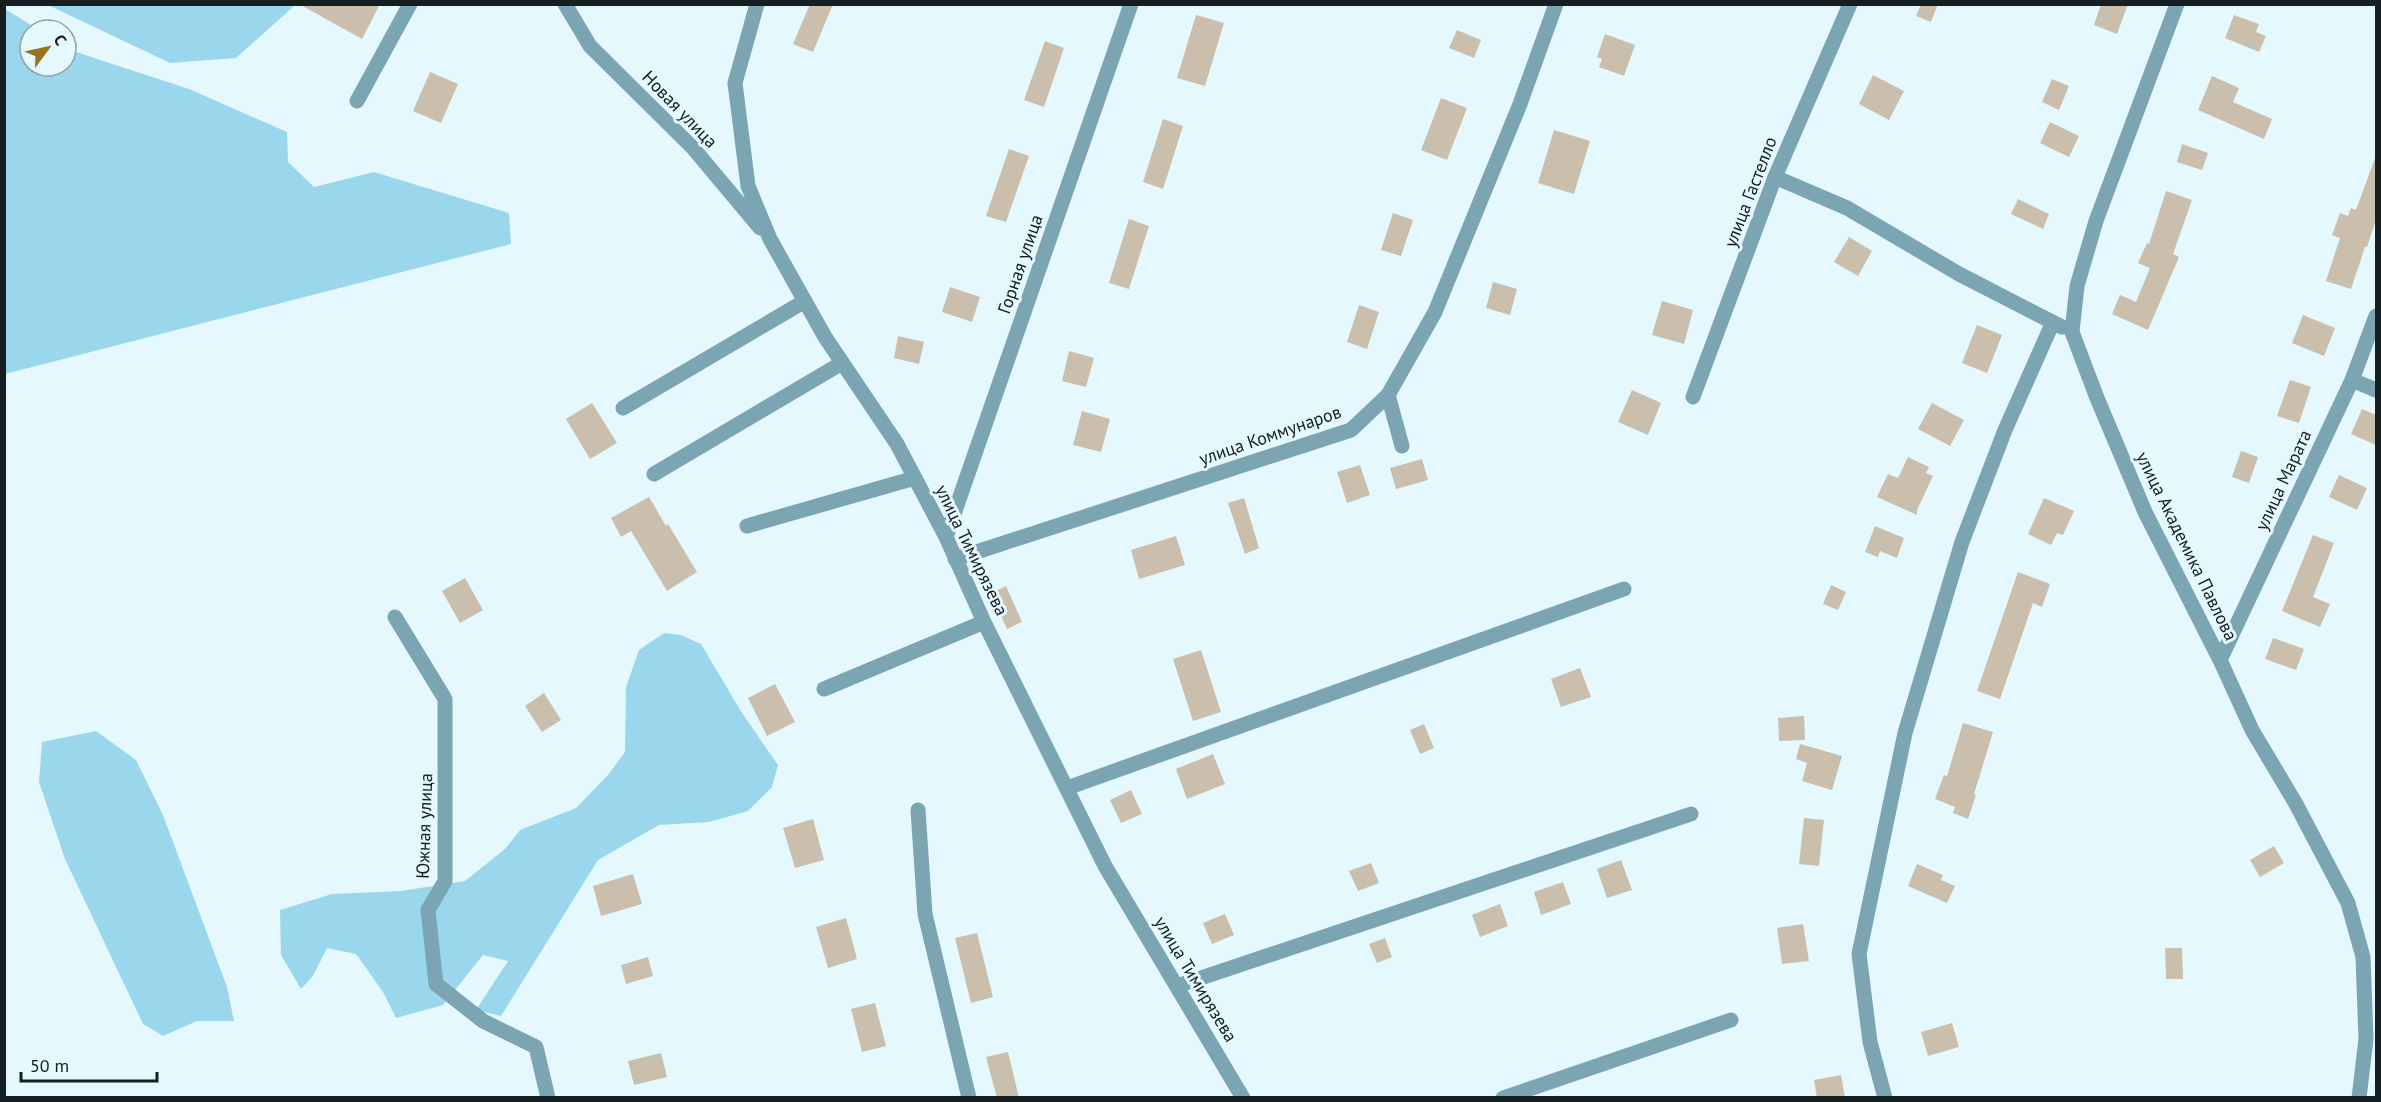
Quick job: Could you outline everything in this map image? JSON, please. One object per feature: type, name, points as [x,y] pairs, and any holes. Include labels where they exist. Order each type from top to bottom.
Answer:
[{"type":"street","points":[[357,100],[410,4]]},
{"type":"street","name":"Новая улица","points":[[565,4],[591,46],[693,148],[770,239]]},
{"type":"street","name":"улица Тимирязева","points":[[756,4],[735,83],[748,186],[770,239],[842,363],[897,444],[946,537],[984,622],[1105,866],[1243,1098]]},
{"type":"street","name":"Горная улица","points":[[946,537],[1131,4]]},
{"type":"street","name":"улица Коммунаров","points":[[955,558],[1351,430],[1388,395],[1435,312],[1520,104],[1556,4]]},
{"type":"street","name":"улица Гастелло","points":[[1693,397],[1775,177],[1850,4]]},
{"type":"street","name":"улица Академика Павлова","points":[[2176,4],[2096,221],[2077,286],[2072,332],[2145,512],[2220,660],[2252,730],[2348,903],[2363,957],[2366,1039],[2359,1098]]},
{"type":"street","points":[[1775,177],[1847,208],[1959,274],[2072,332]]},
{"type":"street","points":[[623,408],[805,301]]},
{"type":"street","name":"улица Марата","points":[[2220,660],[2352,380],[2376,316]]},
{"type":"street","points":[[1885,1098],[1870,1042],[1859,954],[1902,744],[1962,542],[2004,430],[2053,322]]},
{"type":"street","points":[[654,474],[842,363]]},
{"type":"street","points":[[2352,380],[2376,390]]},
{"type":"street","points":[[1388,395],[1402,446]]},
{"type":"street","points":[[747,526],[915,478]]},
{"type":"street","points":[[1066,788],[1624,589]]},
{"type":"street","name":"Южная улица","points":[[395,617],[445,699],[446,881],[428,910],[435,984],[483,1021],[536,1047],[548,1098]]},
{"type":"street","points":[[824,689],[984,622]]},
{"type":"street","points":[[918,810],[925,914],[969,1098]]},
{"type":"street","points":[[1177,986],[1691,814]]},
{"type":"street","points":[[1503,1098],[1731,1020]]},
{"type":"street","points":[[2366,1039],[2376,1020]]},
{"type":"shaded area","points":[[292,4],[293,7],[236,58],[170,63],[48,5]]},
{"type":"shaded area","points":[[5,9],[20,18],[18,78],[78,78],[78,53],[189,89],[287,132],[288,162],[314,187],[374,172],[509,213],[511,244],[5,374]]},
{"type":"shaded area","points":[[664,633],[681,635],[701,644],[742,713],[778,765],[772,787],[748,811],[709,822],[659,825],[598,860],[501,1016],[476,1010],[508,961],[483,955],[443,1005],[396,1018],[383,992],[356,954],[327,948],[313,976],[301,989],[281,955],[280,910],[332,894],[401,891],[465,881],[505,849],[520,830],[576,808],[608,775],[625,752],[626,687],[639,650]]},
{"type":"shaded area","points":[[96,731],[136,760],[163,815],[227,987],[234,1021],[197,1021],[163,1036],[143,1024],[65,859],[39,782],[42,742]]},
{"type":"building","points":[[299,4],[380,4],[362,39]]},
{"type":"building","points":[[810,4],[833,4],[813,52],[793,44]]},
{"type":"building","points":[[1921,4],[1938,4],[1931,22],[1916,16]]},
{"type":"building","points":[[2101,4],[2128,4],[2117,34],[2094,25]]},
{"type":"building","points":[[1196,15],[1224,23],[1205,86],[1177,78]]},
{"type":"building","points":[[2234,15],[2259,24],[2256,32],[2266,36],[2259,52],[2225,38]]},
{"type":"building","points":[[1457,30],[1481,40],[1474,58],[1449,48]]},
{"type":"building","points":[[1605,34],[1635,45],[1624,76],[1599,67],[1602,59],[1597,57]]},
{"type":"building","points":[[1045,41],[1064,48],[1044,107],[1024,100]]},
{"type":"building","points":[[430,72],[458,84],[441,123],[413,111]]},
{"type":"building","points":[[1873,75],[1904,91],[1889,120],[1859,104]]},
{"type":"building","points":[[2212,76],[2239,88],[2233,102],[2272,119],[2264,139],[2198,110]]},
{"type":"building","points":[[2052,79],[2069,86],[2059,110],[2042,102]]},
{"type":"building","points":[[1441,98],[1467,108],[1447,160],[1421,150]]},
{"type":"building","points":[[1163,119],[1183,126],[1163,189],[1143,182]]},
{"type":"building","points":[[2050,122],[2079,136],[2069,157],[2040,143]]},
{"type":"building","points":[[1554,130],[1590,141],[1574,194],[1538,183]]},
{"type":"building","points":[[2182,144],[2208,153],[2202,170],[2177,162]]},
{"type":"building","points":[[1009,149],[1029,156],[1006,222],[986,216]]},
{"type":"building","points":[[2375,158],[2376,220],[2351,289],[2326,281],[2340,238],[2332,235],[2340,213],[2348,216],[2351,208],[2356,210]]},
{"type":"building","points":[[2166,191],[2192,200],[2173,254],[2179,257],[2148,330],[2112,314],[2120,295],[2136,302],[2150,268],[2138,263],[2147,243],[2149,244]]},
{"type":"building","points":[[2018,199],[2049,214],[2043,229],[2011,214]]},
{"type":"building","points":[[1393,213],[1413,220],[1401,256],[1381,250]]},
{"type":"building","points":[[1129,219],[1149,226],[1129,289],[1109,283]]},
{"type":"building","points":[[1849,237],[1872,251],[1858,276],[1834,262]]},
{"type":"building","points":[[1493,282],[1517,289],[1510,315],[1486,308]]},
{"type":"building","points":[[950,287],[980,297],[972,322],[942,312]]},
{"type":"building","points":[[1662,301],[1693,310],[1684,344],[1652,335]]},
{"type":"building","points":[[1359,305],[1379,312],[1367,349],[1347,342]]},
{"type":"building","points":[[2303,315],[2335,328],[2324,356],[2292,343]]},
{"type":"building","points":[[1977,325],[2002,335],[1987,373],[1962,363]]},
{"type":"building","points":[[898,336],[924,342],[919,364],[894,358]]},
{"type":"building","points":[[1069,351],[1094,358],[1086,387],[1062,381]]},
{"type":"building","points":[[2290,380],[2311,387],[2299,423],[2277,416]]},
{"type":"building","points":[[1632,390],[1661,403],[1648,435],[1618,422]]},
{"type":"building","points":[[592,403],[617,443],[590,459],[566,419]]},
{"type":"building","points":[[1932,403],[1964,420],[1950,446],[1918,429]]},
{"type":"building","points":[[2362,409],[2376,415],[2376,445],[2351,434]]},
{"type":"building","points":[[1082,411],[1110,419],[1101,452],[1073,445]]},
{"type":"building","points":[[2241,451],[2258,457],[2249,483],[2232,477]]},
{"type":"building","points":[[1908,457],[1929,467],[1926,473],[1933,476],[1917,510],[1917,515],[1877,497],[1888,474],[1898,478]]},
{"type":"building","points":[[1422,459],[1428,480],[1396,489],[1390,468]]},
{"type":"building","points":[[1360,465],[1370,495],[1347,503],[1337,472]]},
{"type":"building","points":[[2339,475],[2367,488],[2357,510],[2329,497]]},
{"type":"building","points":[[649,497],[697,572],[667,591],[631,531],[621,537],[611,518]]},
{"type":"building","points":[[1244,498],[1259,548],[1245,554],[1228,503]]},
{"type":"building","points":[[2044,498],[2074,511],[2063,535],[2057,533],[2051,545],[2028,534]]},
{"type":"building","points":[[1875,526],[1904,538],[1897,558],[1880,551],[1878,557],[1865,552]]},
{"type":"building","points":[[2313,535],[2334,543],[2313,597],[2330,604],[2320,627],[2282,611]]},
{"type":"building","points":[[1176,536],[1185,565],[1139,579],[1131,550]]},
{"type":"building","points":[[2018,572],[2050,584],[2042,607],[2033,603],[2000,699],[1977,691]]},
{"type":"building","points":[[465,578],[483,610],[460,623],[442,591]]},
{"type":"building","points":[[1831,585],[1846,592],[1838,610],[1823,604]]},
{"type":"building","points":[[1006,586],[1022,622],[1007,629],[991,593]]},
{"type":"building","points":[[2273,638],[2304,649],[2296,670],[2265,659]]},
{"type":"building","points":[[1201,650],[1221,712],[1193,721],[1173,659]]},
{"type":"building","points":[[1580,668],[1591,697],[1561,707],[1551,679]]},
{"type":"building","points":[[775,684],[795,722],[767,736],[748,698]]},
{"type":"building","points":[[544,693],[561,720],[542,732],[525,706]]},
{"type":"building","points":[[1804,716],[1805,740],[1779,741],[1778,718]]},
{"type":"building","points":[[1963,723],[1993,732],[1968,819],[1953,813],[1955,807],[1935,799],[1944,775],[1947,776]]},
{"type":"building","points":[[1424,724],[1434,748],[1420,754],[1410,730]]},
{"type":"building","points":[[1800,744],[1842,756],[1832,790],[1802,781],[1807,763],[1796,759]]},
{"type":"building","points":[[1213,754],[1225,784],[1187,799],[1176,769]]},
{"type":"building","points":[[1131,790],[1142,814],[1121,823],[1110,800]]},
{"type":"building","points":[[1804,818],[1824,820],[1819,866],[1799,864]]},
{"type":"building","points":[[813,819],[824,860],[795,868],[783,828]]},
{"type":"building","points":[[2274,846],[2284,863],[2260,877],[2250,860]]},
{"type":"building","points":[[1621,860],[1632,890],[1607,898],[1597,869]]},
{"type":"building","points":[[1371,863],[1379,883],[1358,891],[1349,871]]},
{"type":"building","points":[[1917,864],[1943,875],[1941,880],[1955,886],[1947,903],[1908,886]]},
{"type":"building","points":[[633,874],[642,904],[601,916],[593,886]]},
{"type":"building","points":[[1563,882],[1571,904],[1541,915],[1534,892]]},
{"type":"building","points":[[1500,904],[1508,926],[1480,937],[1472,915]]},
{"type":"building","points":[[1225,914],[1234,935],[1212,944],[1203,923]]},
{"type":"building","points":[[846,918],[857,959],[828,968],[816,927]]},
{"type":"building","points":[[1803,924],[1809,961],[1782,964],[1777,928]]},
{"type":"building","points":[[977,933],[993,997],[971,1003],[955,938]]},
{"type":"building","points":[[1385,938],[1392,957],[1377,963],[1369,944]]},
{"type":"building","points":[[2165,948],[2182,948],[2183,979],[2166,979]]},
{"type":"building","points":[[648,957],[653,976],[626,984],[621,965]]},
{"type":"building","points":[[875,1003],[886,1046],[862,1052],[851,1009]]},
{"type":"building","points":[[1952,1023],[1959,1047],[1928,1056],[1921,1032]]},
{"type":"building","points":[[1008,1052],[1019,1098],[997,1098],[986,1057]]},
{"type":"building","points":[[661,1053],[667,1077],[634,1085],[628,1061]]},
{"type":"building","points":[[1841,1075],[1845,1098],[1817,1098],[1814,1080]]}]
